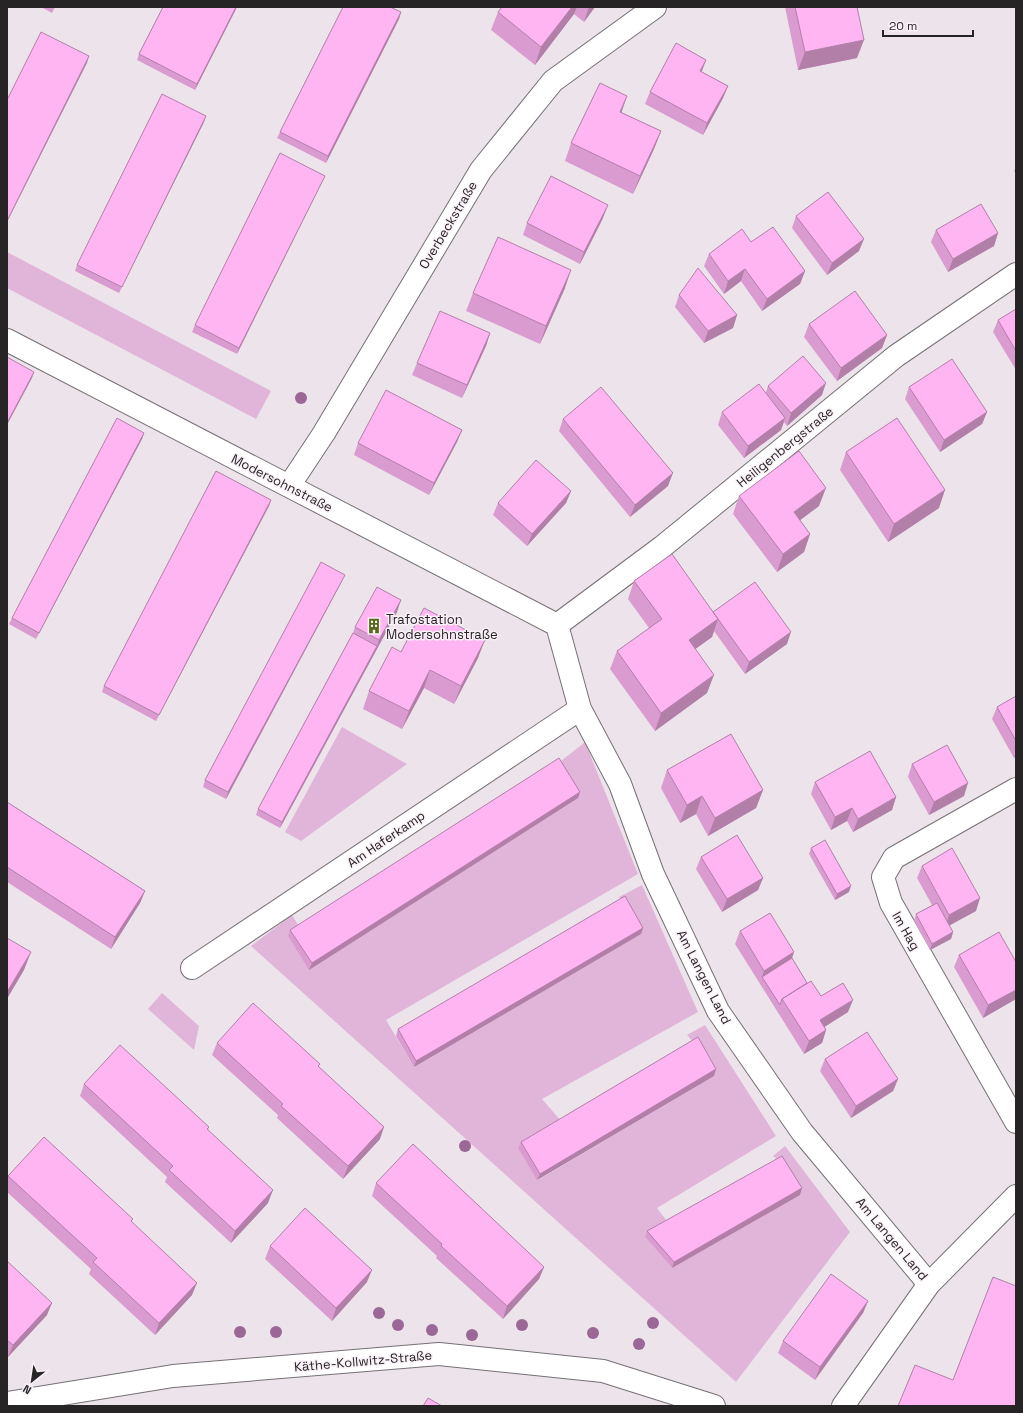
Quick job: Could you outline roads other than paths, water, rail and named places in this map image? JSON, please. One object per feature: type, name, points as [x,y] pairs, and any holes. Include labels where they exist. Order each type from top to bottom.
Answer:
[{"type":"street","name":"Overbeckstraße","points":[[289,486],[324,433],[480,170],[552,81],[655,7]]},
{"type":"street","name":"Heiligenbergstraße","points":[[557,625],[662,547],[896,356],[1016,274]]},
{"type":"street","name":"Modersohnstraße","points":[[7,340],[557,625]]},
{"type":"street","name":"Am Langen Land","points":[[557,625],[580,709],[620,784],[653,874],[718,1011],[802,1132],[929,1284]]},
{"type":"street","name":"Am Haferkamp","points":[[192,968],[580,709]]},
{"type":"street","name":"Im Hag","points":[[1016,789],[894,858],[883,877],[891,903],[1016,1122]]},
{"type":"street","points":[[843,1406],[929,1284],[1016,1196]]},
{"type":"street","name":"Käthe-Kollwitz-Straße","points":[[7,1403],[173,1376],[439,1354],[603,1370],[714,1406]]},
{"type":"place","name":"Trafostation Modersohnstraße","points":[[374,626]]}]
